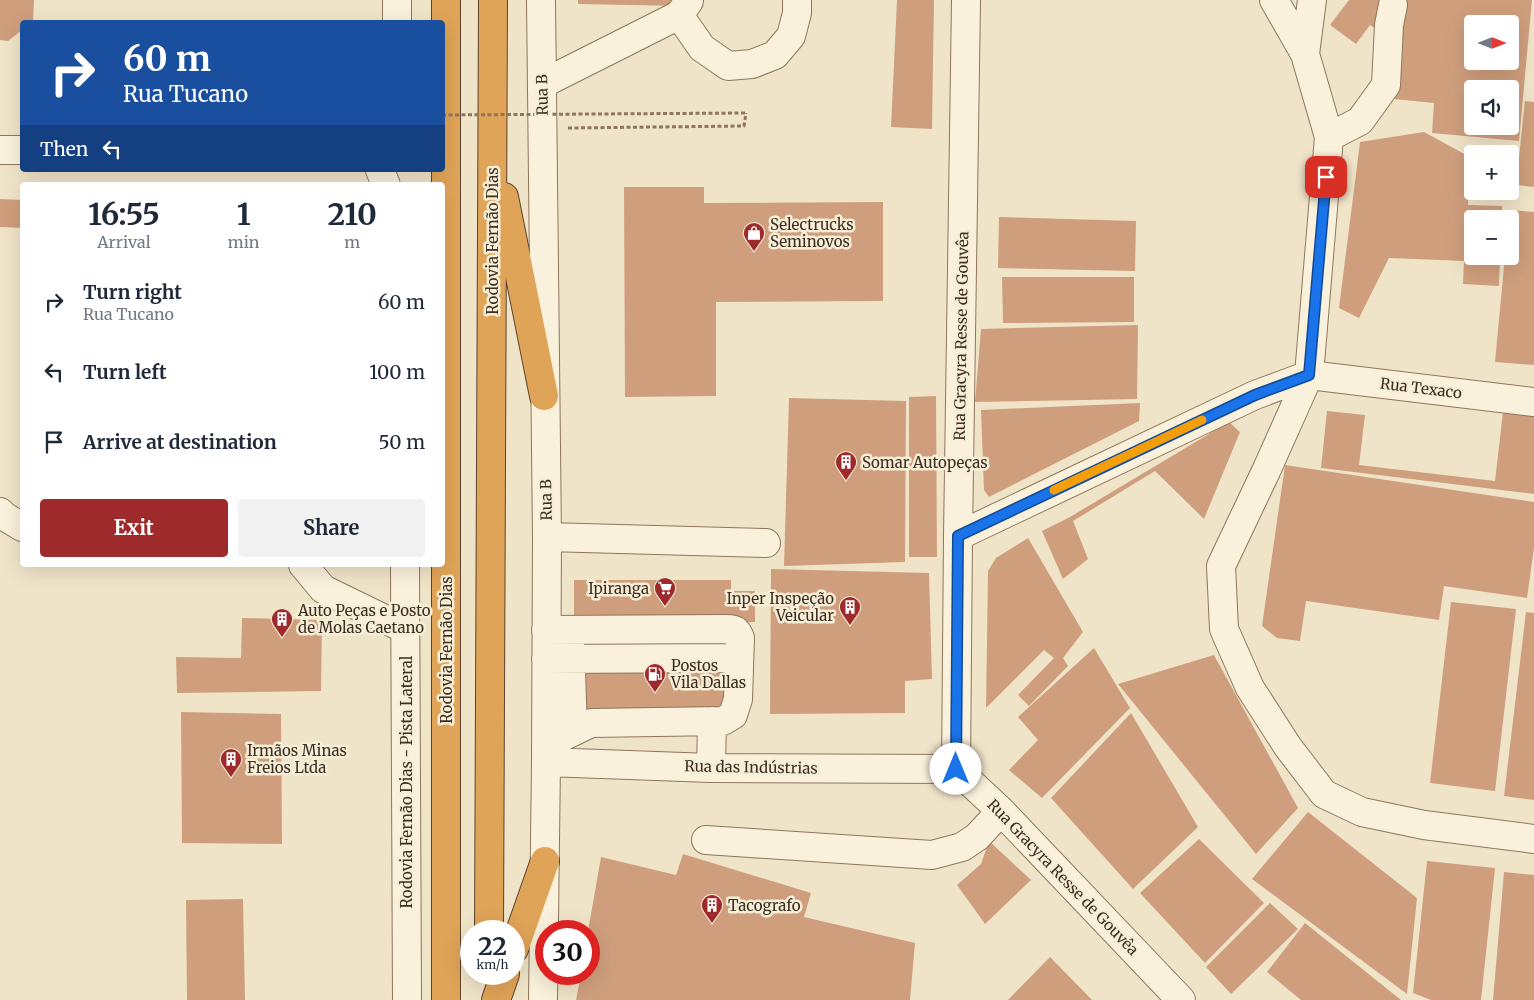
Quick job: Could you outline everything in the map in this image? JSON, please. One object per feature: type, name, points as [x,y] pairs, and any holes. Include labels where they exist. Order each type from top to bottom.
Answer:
[{"type":"highway","name":"Rodovia Fernão Dias","points":[[446,0],[446,1000]]},
{"type":"highway","name":"Rodovia Fernão Dias","points":[[489,920],[493,0]]},
{"type":"highway","points":[[492,139],[544,396]]},
{"type":"highway","points":[[524,920],[545,861]]},
{"type":"highway","points":[[489,985],[489,1000]]},
{"type":"highway","points":[[496,1000],[501,985]]},
{"type":"street","points":[[397,0],[397,20]]},
{"type":"street","name":"Rua B","points":[[541,0],[547,537],[558,630],[558,658],[546,754],[543,1000]]},
{"type":"street","points":[[542,84],[684,8],[702,48],[728,66],[752,64],[775,55],[791,36],[797,13],[797,0]]},
{"type":"street","name":"Rua Gracyra Resse de Gouvêa","points":[[966,0],[956,769],[1001,811],[1182,1000]]},
{"type":"street","points":[[1274,0],[1305,54],[1329,137],[1309,375],[1221,566],[1224,629],[1250,688],[1288,748],[1324,794],[1362,812],[1424,825],[1534,839]]},
{"type":"street","points":[[1305,54],[1312,0]]},
{"type":"street","points":[[1329,137],[1360,121],[1386,85],[1389,25],[1393,5]]},
{"type":"street","points":[[0,150],[20,150]]},
{"type":"street","points":[[958,536],[1255,395],[1309,375]]},
{"type":"street","name":"Rua Texaco","points":[[1309,375],[1534,402]]},
{"type":"street","points":[[0,512],[20,526]]},
{"type":"street","points":[[547,537],[766,542]]},
{"type":"street","points":[[302,567],[323,589],[405,629]]},
{"type":"street","name":"Rodovia Fernão Dias - Pista Lateral","points":[[405,567],[407,1000]]},
{"type":"street","points":[[546,754],[573,732],[591,723],[723,721],[733,715],[738,699],[740,638],[738,632],[734,629],[558,630]]},
{"type":"street","points":[[573,732],[558,658],[739,658]]},
{"type":"street","points":[[710,768],[712,721]]},
{"type":"street","points":[[648,766],[649,722]]},
{"type":"street","name":"Rua das Indústrias","points":[[546,754],[648,766],[956,769]]},
{"type":"street","points":[[706,840],[932,855],[962,847],[977,838],[1001,811]]},
{"type":"path","points":[[445,115],[746,113],[744,126],[543,129]]},
{"type":"building","points":[[0,0],[34,0],[33,20],[20,20],[20,32],[8,41],[0,40]]},
{"type":"building","points":[[578,0],[680,0],[680,6],[578,4]]},
{"type":"building","points":[[897,0],[934,0],[932,129],[891,127]]},
{"type":"building","points":[[1349,0],[1384,0],[1377,30],[1370,25],[1356,44],[1330,25]]},
{"type":"building","points":[[1404,0],[1532,0],[1519,141],[1432,133],[1434,103],[1394,99]]},
{"type":"building","points":[[1525,101],[1534,102],[1534,187],[1519,185],[1519,157]]},
{"type":"building","points":[[1424,132],[1464,154],[1464,200],[1468,200],[1468,205],[1502,206],[1502,210],[1464,210],[1464,261],[1389,258],[1359,318],[1339,308],[1360,142]]},
{"type":"building","name":"Selectrucks Seminovos","points":[[624,187],[704,187],[704,203],[883,202],[883,301],[716,302],[716,396],[625,397]]},
{"type":"building","points":[[0,199],[20,200],[20,228],[0,227]]},
{"type":"building","points":[[1519,211],[1534,212],[1534,365],[1495,362],[1504,265],[1519,265]]},
{"type":"building","points":[[999,217],[1136,221],[1135,271],[998,268]]},
{"type":"building","points":[[1464,261],[1464,265],[1500,265],[1499,286],[1463,284]]},
{"type":"building","points":[[1002,277],[1134,277],[1134,322],[1003,323]]},
{"type":"building","points":[[1138,325],[1137,399],[975,402],[981,329]]},
{"type":"building","points":[[936,396],[937,557],[909,557],[909,397]]},
{"type":"building","name":"Somar Autopeças","points":[[789,398],[906,401],[905,562],[784,566]]},
{"type":"building","points":[[1140,403],[1139,421],[989,497],[984,490],[981,410]]},
{"type":"building","points":[[1327,411],[1365,415],[1359,465],[1495,481],[1503,412],[1534,416],[1534,494],[1321,468]]},
{"type":"building","points":[[1229,422],[1240,432],[1204,519],[1155,471],[1073,521],[1088,559],[1063,579],[1042,531],[1070,517]]},
{"type":"building","points":[[1285,465],[1534,502],[1534,548],[1527,598],[1444,586],[1439,620],[1306,601],[1300,641],[1277,638],[1262,626]]},
{"type":"building","points":[[1028,538],[1083,632],[1063,658],[1068,666],[1029,706],[1018,695],[1054,658],[1044,650],[986,708],[988,571],[996,558]]},
{"type":"building","name":"Inper Inspeção Veicular","points":[[771,569],[929,573],[932,679],[905,681],[905,713],[770,714]]},
{"type":"building","name":"Ipiranga","points":[[574,580],[731,580],[731,591],[755,591],[755,622],[574,623]]},
{"type":"building","points":[[1451,602],[1516,609],[1495,791],[1430,783]]},
{"type":"building","points":[[1526,612],[1534,613],[1534,800],[1504,796]]},
{"type":"building","name":"Auto Peças e Posto de Molas Caetano","points":[[242,618],[322,620],[321,691],[177,693],[176,657],[241,658]]},
{"type":"building","points":[[1094,648],[1130,708],[1042,798],[1009,770],[1038,740],[1018,717]]},
{"type":"building","points":[[1214,655],[1298,808],[1256,854],[1118,684]]},
{"type":"building","name":"Postos Vila Dallas","points":[[581,671],[730,673],[730,716],[580,714]]},
{"type":"building","name":"Irmãos Minas Freios Ltda","points":[[181,712],[281,714],[282,844],[182,843]]},
{"type":"building","points":[[1131,713],[1198,827],[1133,889],[1051,798]]},
{"type":"building","points":[[1308,812],[1417,898],[1407,994],[1252,879]]},
{"type":"building","points":[[1199,839],[1264,903],[1205,963],[1140,893]]},
{"type":"building","points":[[989,841],[1031,880],[985,924],[957,885],[981,864]]},
{"type":"building","name":"Tacografo","points":[[683,854],[811,893],[804,917],[915,943],[910,1000],[576,1000],[579,985],[600,985],[600,920],[590,920],[601,857],[676,875]]},
{"type":"building","points":[[1427,861],[1495,868],[1481,1000],[1431,1000],[1413,993]]},
{"type":"building","points":[[1504,872],[1534,875],[1534,1000],[1493,1000]]},
{"type":"building","points":[[243,899],[245,1000],[187,1000],[186,900]]},
{"type":"building","points":[[1270,903],[1298,929],[1231,994],[1206,967]]},
{"type":"building","points":[[1305,923],[1401,1000],[1301,1000],[1267,972]]},
{"type":"building","points":[[1050,957],[1092,1000],[1008,1000]]},
{"type":"slow traffic","points":[[1054,490],[1202,420]]},
{"type":"place","name":"Selectrucks Seminovos","points":[[754,252]]},
{"type":"place","name":"Somar Autopeças","points":[[846,481]]},
{"type":"place","name":"Ipiranga","points":[[665,607]]},
{"type":"place","name":"Inper Inspeção Veicular","points":[[850,626]]},
{"type":"place","name":"Auto Peças e Posto de Molas Caetano","points":[[282,638]]},
{"type":"place","name":"Postos Vila Dallas","points":[[655,693]]},
{"type":"place","name":"Irmãos Minas Freios Ltda","points":[[231,778]]},
{"type":"place","name":"Tacografo","points":[[712,924]]},
{"type":"route","points":[[956,769],[958,536],[1255,395],[1309,375],[1326,177]]}]
